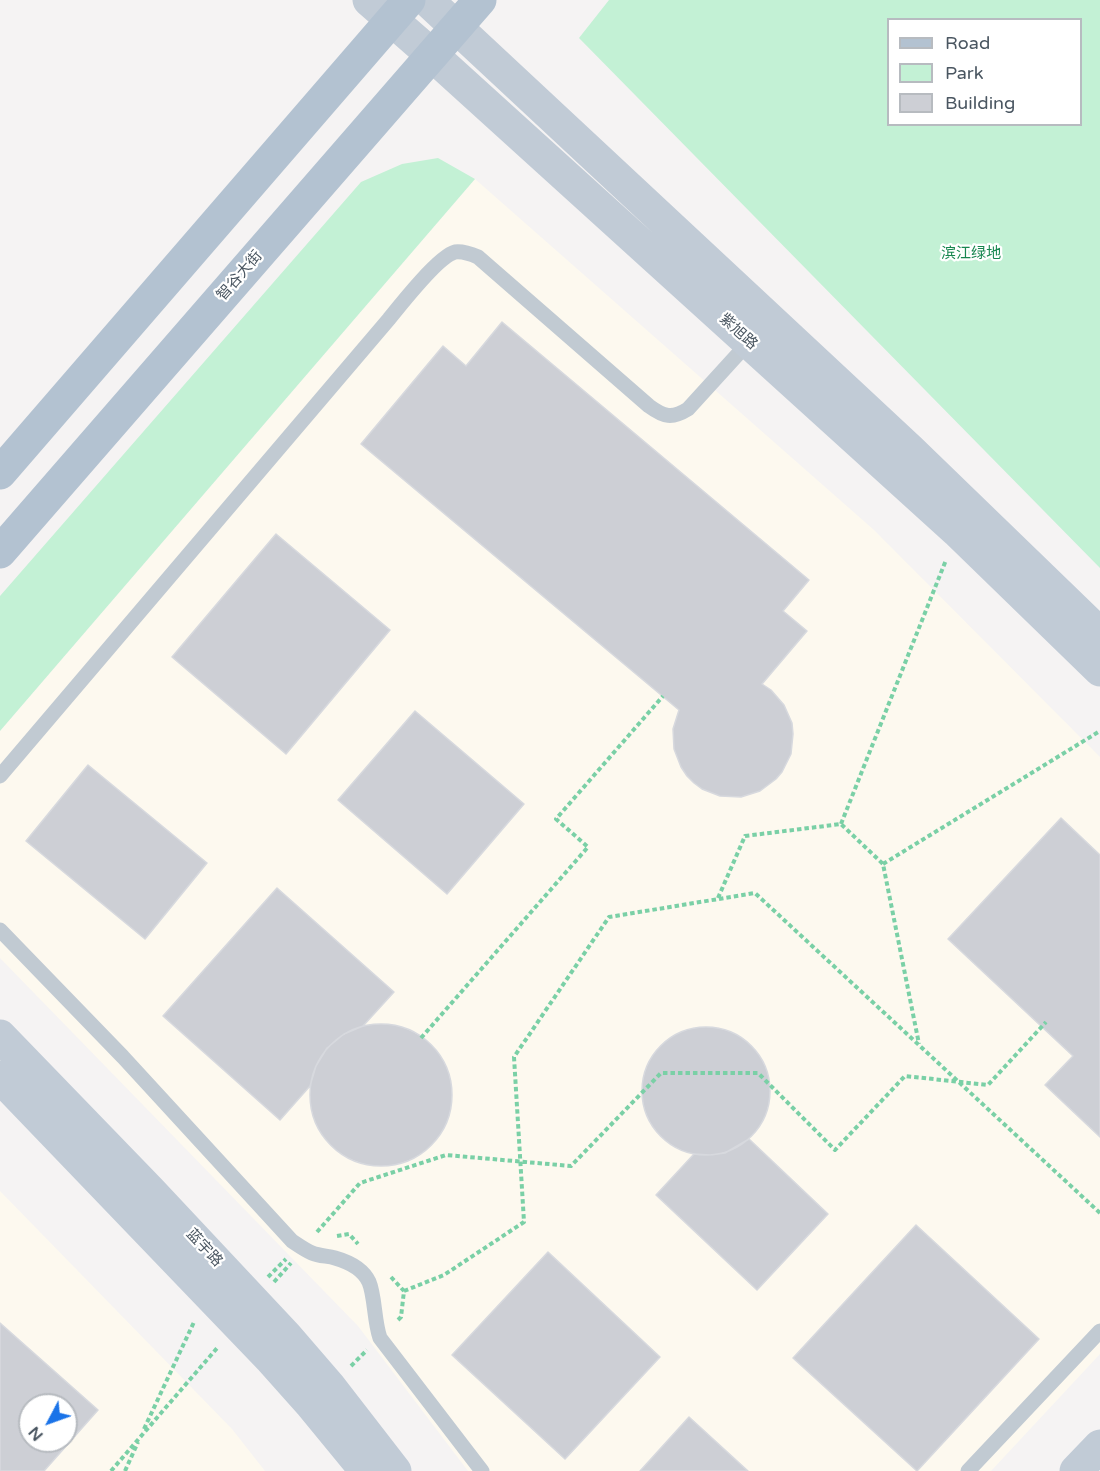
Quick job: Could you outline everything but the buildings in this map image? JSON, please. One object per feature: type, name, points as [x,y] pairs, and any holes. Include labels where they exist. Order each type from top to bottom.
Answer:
[{"type":"main road","name":"紫旭路","points":[[426,0],[910,450],[1100,634]]},
{"type":"main road","name":"智谷大街","points":[[0,552],[480,0]]},
{"type":"main road","name":"紫旭路","points":[[390,7],[432,55],[957,531],[1100,670]]},
{"type":"main road","points":[[0,472],[390,7]]},
{"type":"main road","name":"蓝宇路","points":[[0,1036],[286,1336],[330,1387],[395,1471]]},
{"type":"main road","name":"蓝宇路","points":[[0,1077],[311,1404],[366,1471]]},
{"type":"main road","points":[[1076,1471],[1100,1446]]},
{"type":"lane","points":[[0,776],[389,319],[432,270],[451,253],[468,253],[478,257],[659,413],[678,415],[688,409],[749,342]]},
{"type":"lane","points":[[0,930],[123,1057],[292,1241],[313,1254],[334,1258],[355,1266],[362,1273],[369,1282],[376,1327],[380,1338],[482,1471]]},
{"type":"lane","points":[[968,1471],[1100,1331]]},
{"type":"path","points":[[841,824],[957,531]]},
{"type":"path","points":[[421,1038],[588,847],[556,819],[663,696]]},
{"type":"path","points":[[884,864],[1100,731]]},
{"type":"path","points":[[841,824],[884,864],[919,1044]]},
{"type":"path","points":[[717,899],[745,836],[841,824]]},
{"type":"path","points":[[404,1291],[444,1275],[524,1222],[514,1057],[609,917],[755,893],[1100,1213]]},
{"type":"path","points":[[313,1237],[360,1182],[446,1155],[571,1166],[661,1072],[758,1073],[835,1150],[905,1076],[988,1085],[1046,1022]]},
{"type":"path","points":[[326,1238],[349,1234],[365,1251]]},
{"type":"path","points":[[267,1291],[298,1255]]},
{"type":"path","points":[[262,1283],[287,1258]]},
{"type":"path","points":[[388,1275],[404,1291]]},
{"type":"path","points":[[330,1387],[401,1317],[404,1291]]},
{"type":"path","points":[[125,1471],[207,1293]]},
{"type":"path","points":[[111,1471],[220,1345]]},
{"type":"shaded area","points":[[475,179],[874,530],[1100,757],[1100,1354],[991,1471],[468,1471],[358,1326],[0,958],[0,731]]},
{"type":"shaded area","points":[[0,1191],[232,1429],[265,1471],[0,1471]]},
{"type":"green space","name":"滨江绿地","points":[[609,0],[1100,0],[1100,568],[579,38]]},
{"type":"green space","points":[[438,158],[475,179],[0,731],[0,596],[361,182],[402,164]]}]
